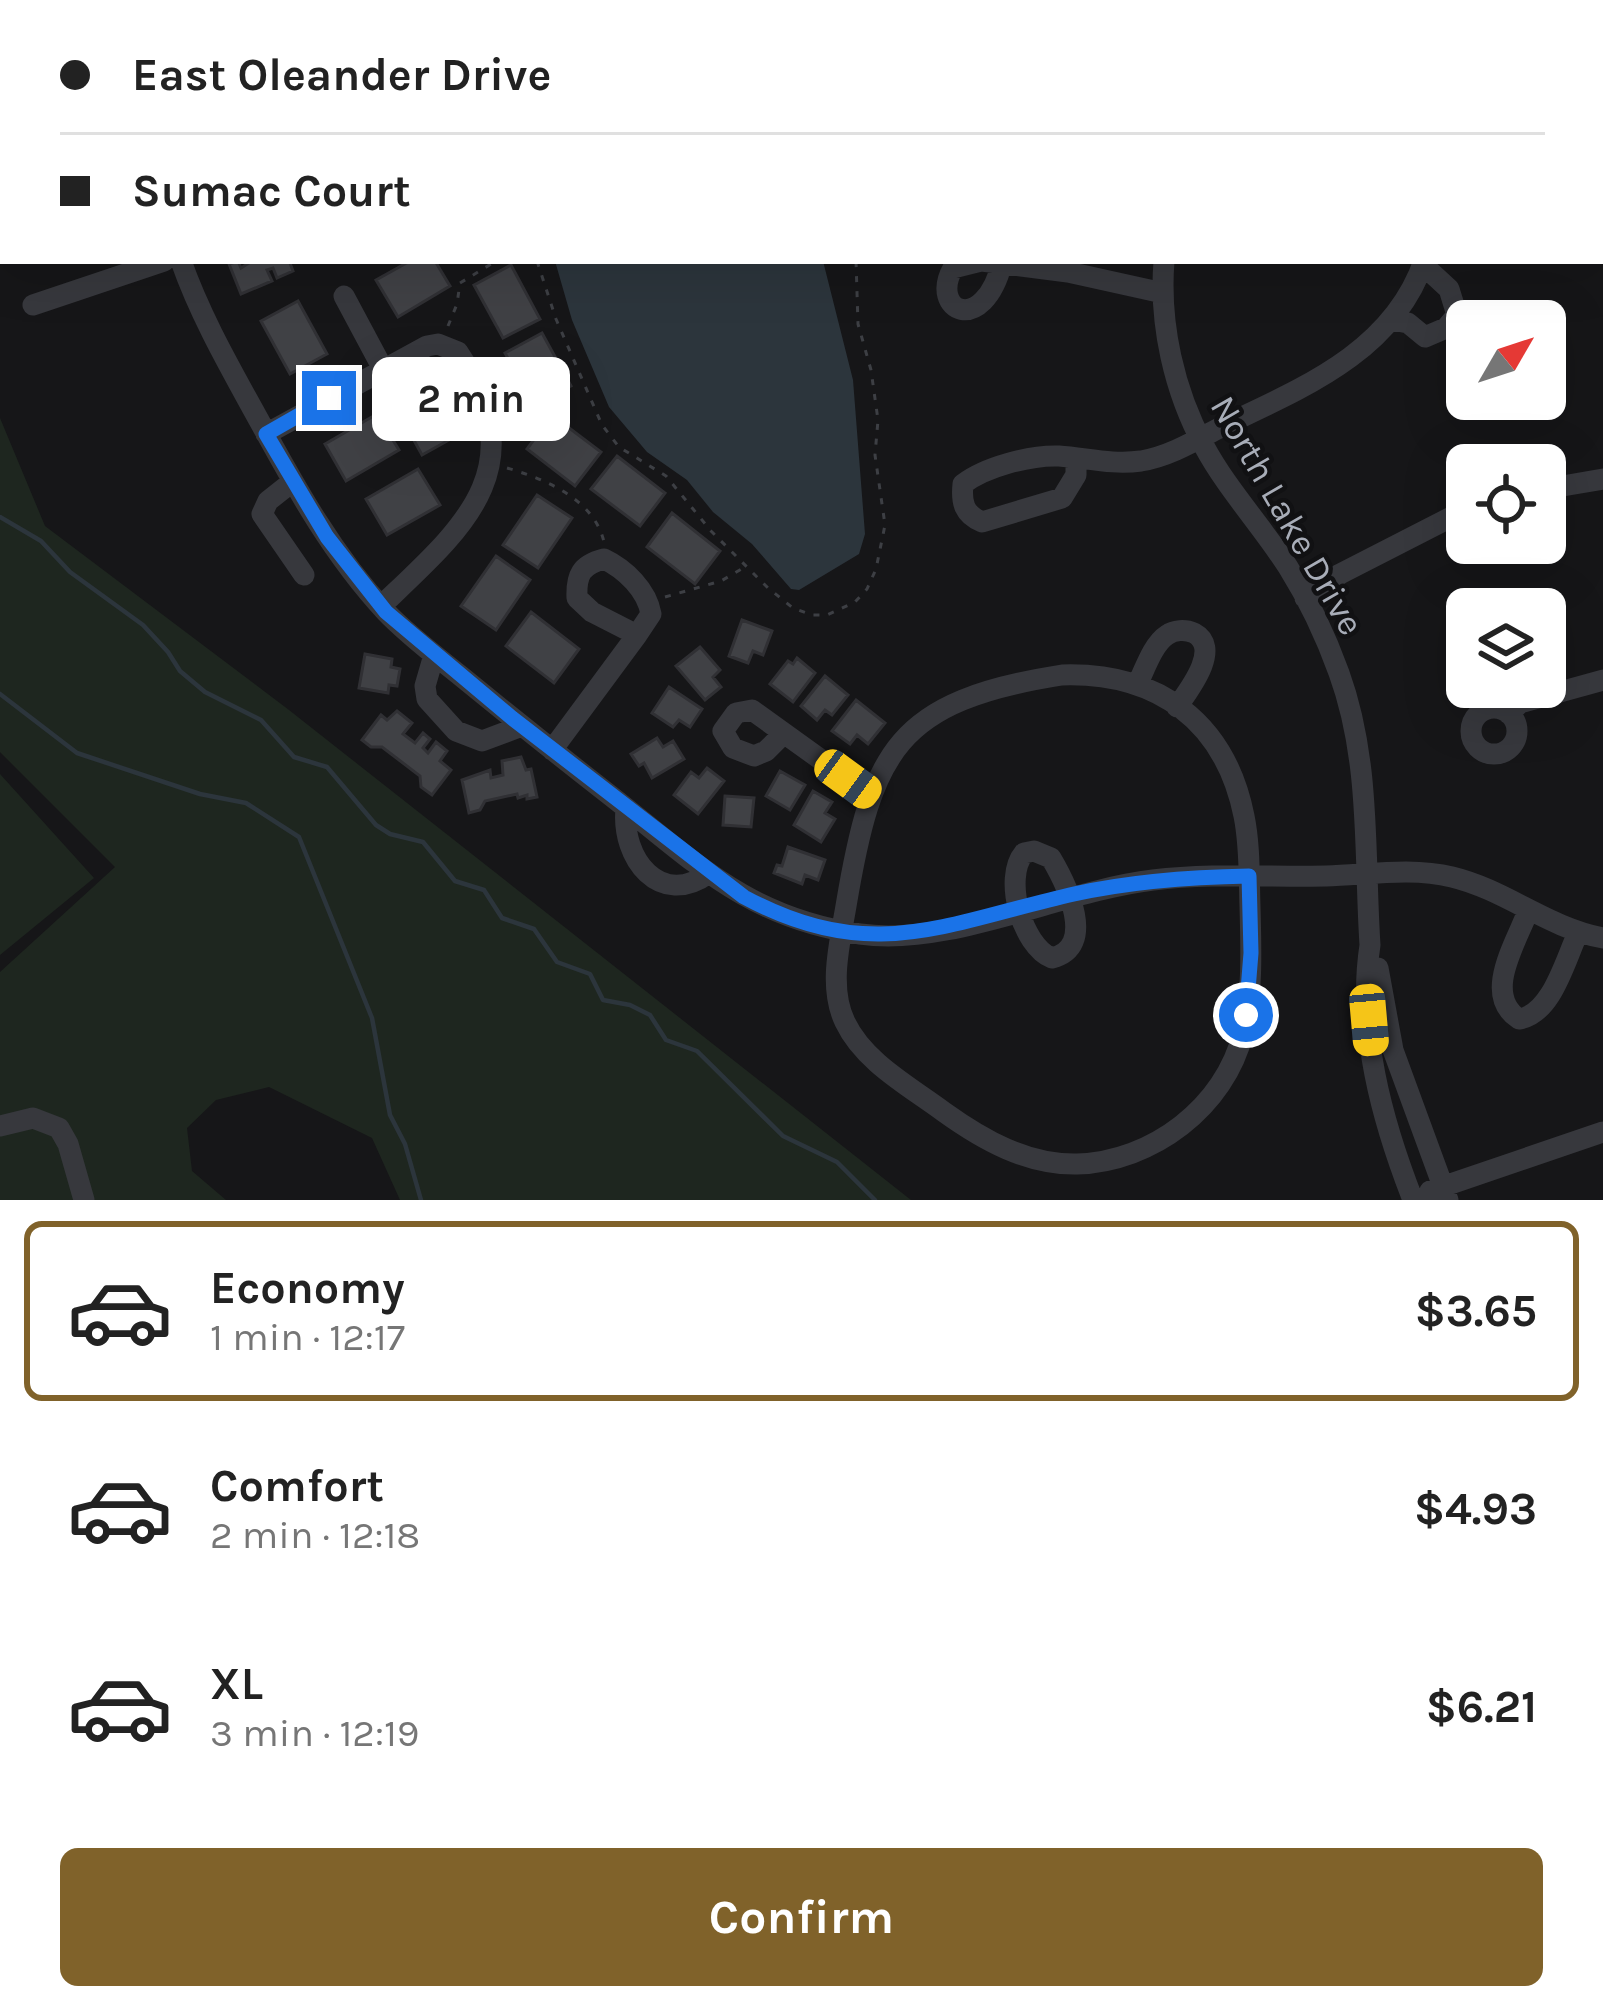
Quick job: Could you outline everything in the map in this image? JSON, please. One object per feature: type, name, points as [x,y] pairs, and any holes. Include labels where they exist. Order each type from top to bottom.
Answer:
[{"type":"street","points":[[33,305],[155,264]]},
{"type":"street","points":[[182,264],[292,482],[381,606],[434,655],[626,809],[709,873],[772,912],[842,931],[896,936],[1154,880],[1416,872],[1454,878],[1578,933],[1603,938]]},
{"type":"street","points":[[1004,264],[1068,272],[1163,293]]},
{"type":"street","name":"North Lake Drive","points":[[1164,264],[1173,364],[1200,437],[1305,598],[1340,674],[1356,734],[1364,796],[1370,945],[1366,968],[1374,1073],[1408,1199]]},
{"type":"street","points":[[1076,460],[1076,476],[1062,498],[982,522],[970,516],[961,500],[963,484],[974,476],[1028,459],[1146,460],[1200,437],[1341,365],[1392,320],[1423,264]]},
{"type":"street","points":[[1392,320],[1408,323],[1425,337],[1446,328],[1457,315],[1449,289],[1425,264]]},
{"type":"street","points":[[344,296],[383,369]]},
{"type":"street","points":[[266,434],[427,346],[442,345],[458,352],[478,388],[490,432],[483,493],[466,520],[381,606]]},
{"type":"street","points":[[1566,485],[1603,479]]},
{"type":"street","points":[[292,482],[268,501],[262,514],[304,575]]},
{"type":"street","points":[[1305,598],[1340,574],[1446,520]]},
{"type":"street","points":[[552,750],[637,635],[651,614],[649,600],[620,566],[604,559],[588,563],[576,578],[577,598],[592,612],[637,635]]},
{"type":"street","points":[[1138,683],[1161,639],[1169,633],[1190,631],[1199,636],[1204,644],[1203,662],[1177,706]]},
{"type":"street","points":[[434,655],[425,686],[427,699],[456,731],[482,741],[522,726]]},
{"type":"street","points":[[1062,675],[1106,676],[1138,683],[1177,706],[1210,739],[1230,772],[1245,820],[1249,994],[1243,1035],[1227,1074],[1203,1107],[1157,1142],[1082,1164],[1044,1161],[986,1140],[868,1054],[840,1011],[837,979],[857,843],[880,770],[917,726],[953,705],[1062,675]]},
{"type":"street","points":[[1509,714],[1520,703],[1603,680]]},
{"type":"street","points":[[784,734],[870,795]]},
{"type":"street","points":[[626,809],[626,843],[652,875],[675,888],[709,873]]},
{"type":"street","points":[[1034,851],[1051,858],[1068,896],[1077,936],[1070,952],[1052,958],[1036,947],[1021,909],[1015,869],[1024,853],[1034,851]]},
{"type":"street","points":[[1528,911],[1500,988],[1503,1003],[1519,1019],[1543,1006],[1578,933]]},
{"type":"street","name":"North Lake Drive","points":[[1370,945],[1393,1050],[1445,1193]]},
{"type":"street","points":[[0,1126],[33,1118],[59,1128],[84,1200]]},
{"type":"street","points":[[1408,1199],[1445,1193],[1603,1132]]},
{"type":"path","points":[[442,345],[458,304],[460,283],[491,264]]},
{"type":"path","points":[[538,264],[561,332],[602,425],[619,447],[666,476],[746,566],[793,608],[812,615],[855,602],[867,589],[885,525],[875,455],[878,420],[859,324],[856,264]]},
{"type":"path","points":[[490,463],[534,476],[572,497],[602,533],[609,561]]},
{"type":"path","points":[[649,600],[721,581],[746,566]]},
{"type":"shaded area","points":[[556,264],[824,264],[853,380],[865,534],[859,554],[799,590],[791,589],[687,480],[647,452],[609,407],[572,320]]},
{"type":"shaded area","points":[[0,418],[45,526],[289,710],[911,1200],[400,1200],[372,1138],[269,1087],[216,1100],[187,1128],[192,1171],[226,1200],[0,1200],[0,972],[115,867],[0,752]]},
{"type":"shaded area","points":[[0,774],[94,878],[0,955]]},
{"type":"building","points":[[229,264],[241,268],[290,264],[293,271],[277,278],[273,268],[267,270],[272,281],[241,294]]},
{"type":"building","points":[[405,264],[437,264],[450,286],[398,317],[376,280]]},
{"type":"building","points":[[511,265],[540,319],[503,338],[474,285]]},
{"type":"building","points":[[298,301],[327,354],[290,374],[261,321]]},
{"type":"building","points":[[542,333],[571,386],[534,406],[505,353]]},
{"type":"building","points":[[429,382],[458,435],[422,455],[393,402]]},
{"type":"building","points":[[377,414],[399,450],[346,481],[325,444]]},
{"type":"building","points":[[552,415],[601,452],[575,486],[527,449]]},
{"type":"building","points":[[617,456],[665,493],[640,526],[591,489]]},
{"type":"building","points":[[418,469],[440,505],[387,535],[366,499]]},
{"type":"building","points":[[537,495],[572,518],[538,568],[503,545]]},
{"type":"building","points":[[672,513],[720,551],[695,584],[647,547]]},
{"type":"building","points":[[496,556],[530,580],[496,630],[461,606]]},
{"type":"building","points":[[531,612],[579,649],[554,683],[506,646]]},
{"type":"building","points":[[742,620],[772,631],[763,655],[753,651],[748,663],[729,656]]},
{"type":"building","points":[[700,647],[720,670],[713,677],[721,687],[705,700],[676,666]]},
{"type":"building","points":[[365,654],[392,659],[391,667],[400,669],[397,686],[389,685],[388,693],[359,688]]},
{"type":"building","points":[[797,658],[815,673],[793,702],[770,684],[788,661],[793,664]]},
{"type":"building","points":[[825,676],[848,695],[832,715],[825,710],[817,720],[801,706]]},
{"type":"building","points":[[669,687],[702,709],[690,727],[679,720],[673,727],[652,713]]},
{"type":"building","points":[[856,700],[885,723],[868,744],[857,735],[850,744],[832,731]]},
{"type":"building","points":[[397,711],[412,723],[403,734],[415,743],[423,733],[430,739],[423,748],[428,753],[436,742],[447,751],[440,761],[451,770],[432,795],[421,787],[420,776],[382,747],[371,747],[362,740],[381,715],[387,720]]},
{"type":"building","points":[[657,738],[663,747],[673,741],[684,759],[652,778],[644,763],[639,766],[631,754]]},
{"type":"building","points":[[521,757],[526,770],[531,769],[537,797],[518,798],[517,794],[485,801],[480,810],[469,813],[462,780],[490,770],[491,778],[503,775],[502,761]]},
{"type":"building","points":[[707,768],[724,781],[698,814],[674,795],[691,772],[699,778]]},
{"type":"building","points":[[780,771],[805,785],[790,810],[766,796]]},
{"type":"building","points":[[813,791],[832,802],[825,813],[835,819],[821,842],[794,825]]},
{"type":"building","points":[[725,796],[754,798],[751,827],[723,825]]},
{"type":"building","points":[[788,847],[825,860],[818,880],[805,875],[802,884],[774,873],[777,865],[782,866]]},
{"type":"waterway","points":[[0,517],[41,541],[70,572],[143,625],[180,671],[205,692],[261,720],[294,757],[327,767],[376,825],[390,834],[423,842],[455,881],[484,890],[502,918],[534,929],[557,962],[590,974],[603,1000],[650,1015],[666,1040],[697,1051],[783,1136],[837,1162],[875,1200]]},
{"type":"waterway","points":[[0,694],[77,753],[200,794],[246,803],[299,837],[372,1018],[390,1115],[405,1144],[421,1200]]},
{"type":"route","points":[[329,398],[266,434],[309,510],[365,588],[434,655],[642,822],[744,897],[801,923],[896,936],[956,927],[1126,884],[1249,876],[1251,953],[1246,1015]]}]
